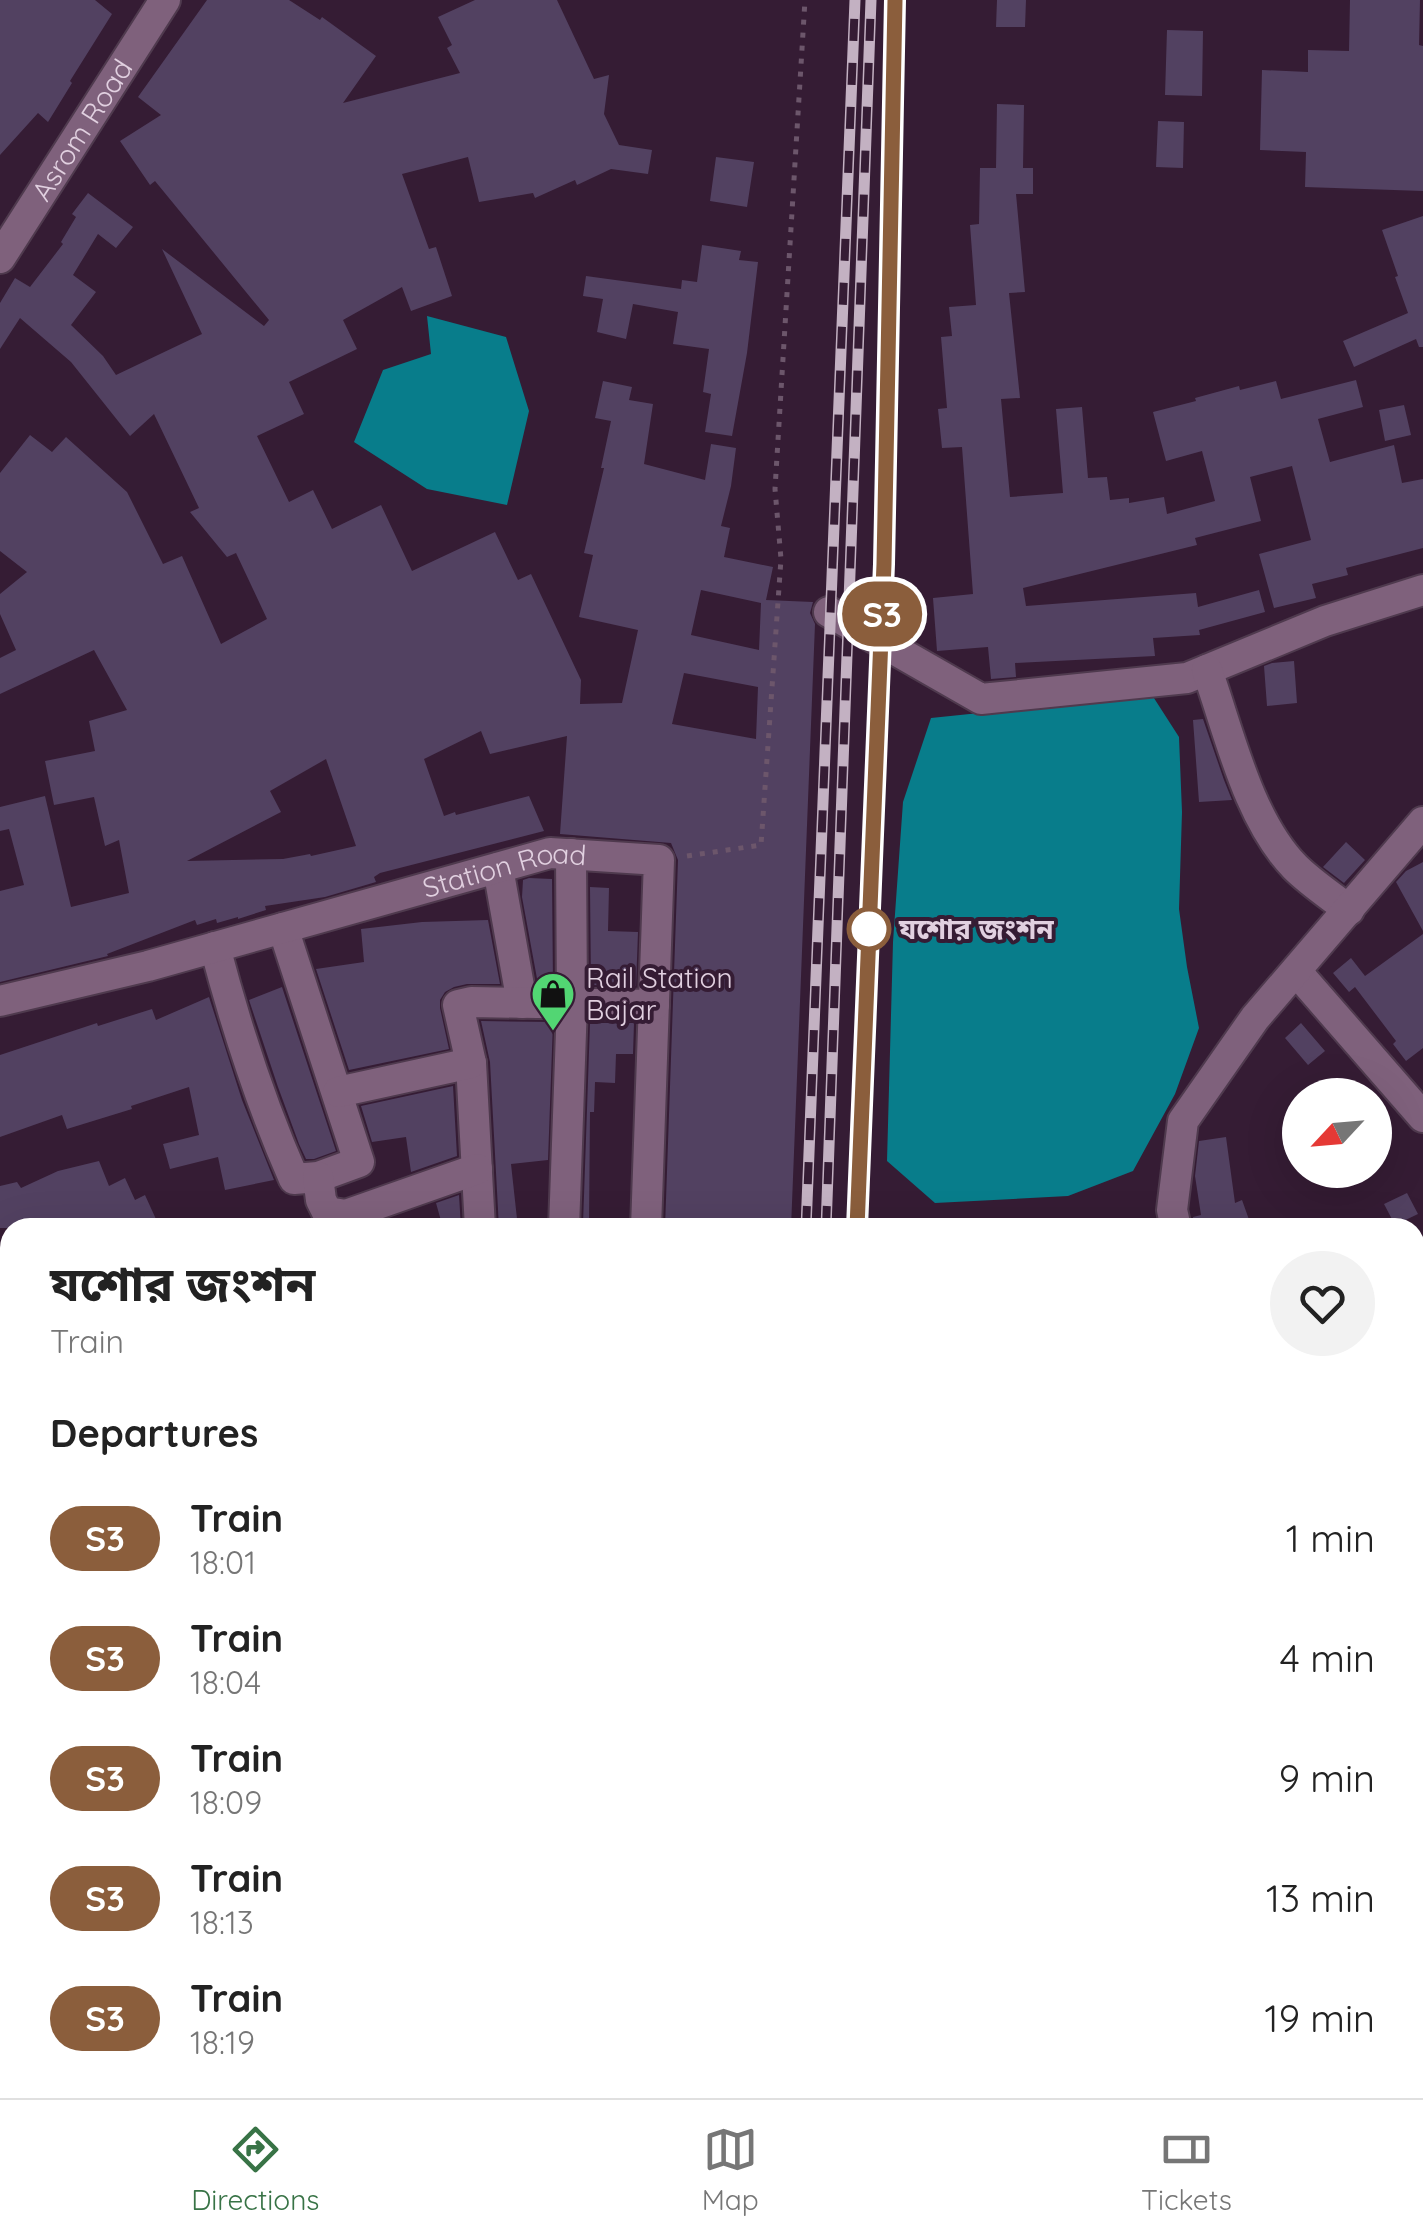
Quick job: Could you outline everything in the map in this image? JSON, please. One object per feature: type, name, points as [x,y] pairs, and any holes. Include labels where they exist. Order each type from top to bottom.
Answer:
[{"type":"street","name":"Asrom Road","points":[[0,258],[165,0]]},
{"type":"street","points":[[830,612],[981,699],[1187,678],[1339,615],[1423,590]]},
{"type":"street","points":[[1207,670],[1254,804],[1272,838],[1295,867],[1349,910]]},
{"type":"street","points":[[1174,1218],[1183,1122],[1255,1018],[1423,822]]},
{"type":"street","name":"Station Road","points":[[0,1001],[148,966],[550,853],[659,860]]},
{"type":"street","points":[[564,1218],[572,1004],[571,854]]},
{"type":"street","points":[[646,1218],[659,860]]},
{"type":"street","points":[[498,868],[522,1003]]},
{"type":"street","points":[[215,947],[269,1122],[294,1180],[318,1177],[359,1162],[282,928]]},
{"type":"street","points":[[1296,971],[1423,1116]]},
{"type":"street","points":[[479,1218],[470,1063],[458,1005],[471,1002],[654,1006]]},
{"type":"street","points":[[338,1092],[470,1063]]},
{"type":"street","points":[[318,1177],[327,1212],[346,1215],[477,1170]]},
{"type":"path","points":[[659,860],[761,845],[782,559],[774,489],[805,0]]},
{"type":"water","points":[[427,316],[506,337],[529,411],[507,505],[427,489],[354,442],[383,370],[431,354]]},
{"type":"water","points":[[1152,695],[1179,737],[1179,909],[1199,1028],[1175,1094],[1133,1171],[1068,1196],[935,1203],[887,1161],[893,942],[903,802],[931,718]]},
{"type":"building","points":[[0,0],[95,0],[112,14],[48,122],[38,113],[0,155]]},
{"type":"building","points":[[207,0],[289,0],[320,20],[322,17],[376,56],[343,103],[460,73],[438,17],[475,0],[557,0],[594,79],[609,75],[604,114],[619,145],[652,150],[648,174],[611,169],[535,198],[533,193],[479,202],[468,157],[402,174],[429,249],[436,247],[452,296],[411,311],[402,287],[343,320],[357,349],[289,382],[304,414],[257,436],[289,502],[313,490],[332,529],[381,505],[412,571],[495,532],[518,580],[531,574],[581,680],[580,704],[622,703],[638,630],[579,617],[593,555],[584,553],[611,421],[595,418],[603,381],[632,387],[629,400],[653,404],[644,464],[705,480],[711,444],[736,448],[721,526],[730,528],[724,557],[773,567],[766,600],[813,602],[810,613],[815,624],[791,1218],[665,1218],[678,860],[671,843],[560,834],[567,736],[490,754],[481,731],[424,759],[444,816],[529,796],[544,831],[380,873],[374,877],[376,882],[325,897],[265,906],[266,910],[217,923],[216,919],[197,925],[195,920],[108,956],[0,982],[0,891],[24,885],[9,829],[0,831],[0,807],[45,796],[71,907],[129,893],[119,840],[105,846],[94,797],[54,805],[45,761],[95,751],[89,721],[127,710],[94,650],[0,694],[0,658],[16,650],[0,614],[0,594],[27,572],[0,551],[0,473],[30,435],[52,452],[66,437],[127,492],[163,564],[182,556],[221,644],[267,619],[236,553],[227,557],[190,512],[199,508],[154,414],[130,436],[71,362],[20,318],[0,349],[0,303],[15,278],[30,287],[63,244],[76,217],[72,214],[88,193],[133,227],[116,248],[98,234],[73,275],[96,292],[71,325],[103,356],[116,375],[202,334],[162,249],[264,326],[269,320],[155,181],[150,185],[120,141],[161,115],[138,97]],"holes":[[[701,590],[761,603],[759,650],[691,635]],[[684,673],[758,687],[756,739],[672,724]],[[326,759],[356,846],[283,859],[187,861],[281,812],[270,791]]]},
{"type":"building","points":[[997,0],[1026,0],[1025,27],[996,27]]},
{"type":"building","points":[[1350,0],[1420,0],[1423,191],[1305,187],[1306,152],[1260,150],[1262,70],[1308,72],[1308,50],[1349,51]]},
{"type":"building","points":[[1167,30],[1203,31],[1202,96],[1165,95]]},
{"type":"building","points":[[997,104],[1024,105],[1023,168],[1033,168],[1033,194],[1016,194],[1025,292],[1009,293],[1020,398],[1001,399],[1010,497],[1063,493],[1056,409],[1082,407],[1088,478],[1107,477],[1110,500],[1129,498],[1129,503],[1164,497],[1167,514],[1215,501],[1202,451],[1166,461],[1153,412],[1239,386],[1240,390],[1276,381],[1281,399],[1356,380],[1363,407],[1318,419],[1330,462],[1394,445],[1402,483],[1423,479],[1423,548],[1346,568],[1348,575],[1312,584],[1316,598],[1274,608],[1259,554],[1311,540],[1292,466],[1250,477],[1261,521],[1195,538],[1197,545],[1023,588],[1026,606],[1196,593],[1198,607],[1259,590],[1265,612],[1199,630],[1200,635],[1153,638],[1155,656],[1015,663],[1016,677],[991,679],[988,647],[937,651],[933,598],[973,594],[962,447],[942,448],[938,409],[947,408],[941,337],[952,336],[949,307],[976,305],[970,225],[979,224],[980,168],[996,168]]},
{"type":"building","points":[[1158,121],[1184,122],[1183,168],[1156,167]]},
{"type":"building","points":[[716,157],[754,162],[747,207],[710,201]]},
{"type":"building","points":[[1423,216],[1423,347],[1419,347],[1416,339],[1354,367],[1343,341],[1408,313],[1382,230]]},
{"type":"building","points":[[702,245],[741,251],[739,260],[758,262],[732,436],[705,432],[711,394],[703,392],[709,349],[673,344],[678,312],[633,304],[626,339],[597,332],[603,299],[583,296],[586,276],[681,289],[682,280],[697,282]]},
{"type":"building","points":[[1404,405],[1411,435],[1385,441],[1379,410]]},
{"type":"building","points":[[1294,661],[1297,703],[1267,706],[1264,666]]},
{"type":"building","points":[[1203,719],[1232,800],[1199,802],[1193,720]]},
{"type":"building","points":[[1346,842],[1365,860],[1344,883],[1323,867]]},
{"type":"building","points":[[1423,862],[1423,931],[1396,882]]},
{"type":"building","points":[[552,879],[553,985],[538,984],[522,897],[523,880]]},
{"type":"building","points":[[590,887],[609,888],[608,931],[638,932],[636,986],[591,985]]},
{"type":"building","points":[[488,920],[500,984],[467,984],[445,992],[440,1008],[449,1049],[349,1070],[316,969],[364,962],[361,929]]},
{"type":"building","points":[[1423,934],[1423,1048],[1406,1061],[1393,1044],[1396,1041],[1355,987],[1349,992],[1333,973],[1351,958],[1365,976]]},
{"type":"building","points":[[282,987],[336,1151],[314,1159],[306,1159],[299,1144],[249,1000]]},
{"type":"building","points":[[209,997],[242,1100],[274,1180],[225,1190],[218,1157],[170,1169],[163,1144],[199,1135],[189,1087],[67,1129],[62,1115],[0,1137],[0,1055],[152,1009],[156,1020]]},
{"type":"building","points":[[481,1021],[553,1022],[548,1160],[511,1164],[517,1218],[498,1218],[490,1062]]},
{"type":"building","points":[[590,1023],[634,1023],[633,1054],[616,1054],[615,1083],[595,1082],[594,1112],[590,1112],[589,1218],[583,1218]]},
{"type":"building","points":[[1301,1023],[1325,1051],[1308,1065],[1285,1038]]},
{"type":"building","points":[[453,1086],[457,1156],[411,1172],[406,1137],[372,1142],[361,1106]]},
{"type":"building","points":[[1226,1137],[1235,1203],[1242,1200],[1248,1218],[1193,1218],[1201,1215],[1195,1176],[1199,1141]]},
{"type":"building","points":[[99,1161],[109,1186],[125,1178],[135,1200],[145,1195],[155,1218],[0,1218],[0,1186],[17,1182],[21,1188],[58,1171]]},
{"type":"building","points":[[1407,1193],[1418,1214],[1391,1218],[1384,1204]]},
{"type":"building","points":[[459,1195],[460,1218],[440,1218],[436,1203]]},
{"type":"railway","points":[[806,1218],[855,0]]},
{"type":"railway","points":[[826,1218],[871,0]]},
{"type":"railway","points":[[857,1218],[884,564],[895,0]]},
{"type":"train","name":"S3","points":[[857,1218],[884,564],[895,0]]},
{"type":"place","name":"যশোর জংশন","points":[[869,929]]},
{"type":"place","name":"Rail Station Bajar","points":[[553,1032]]}]
